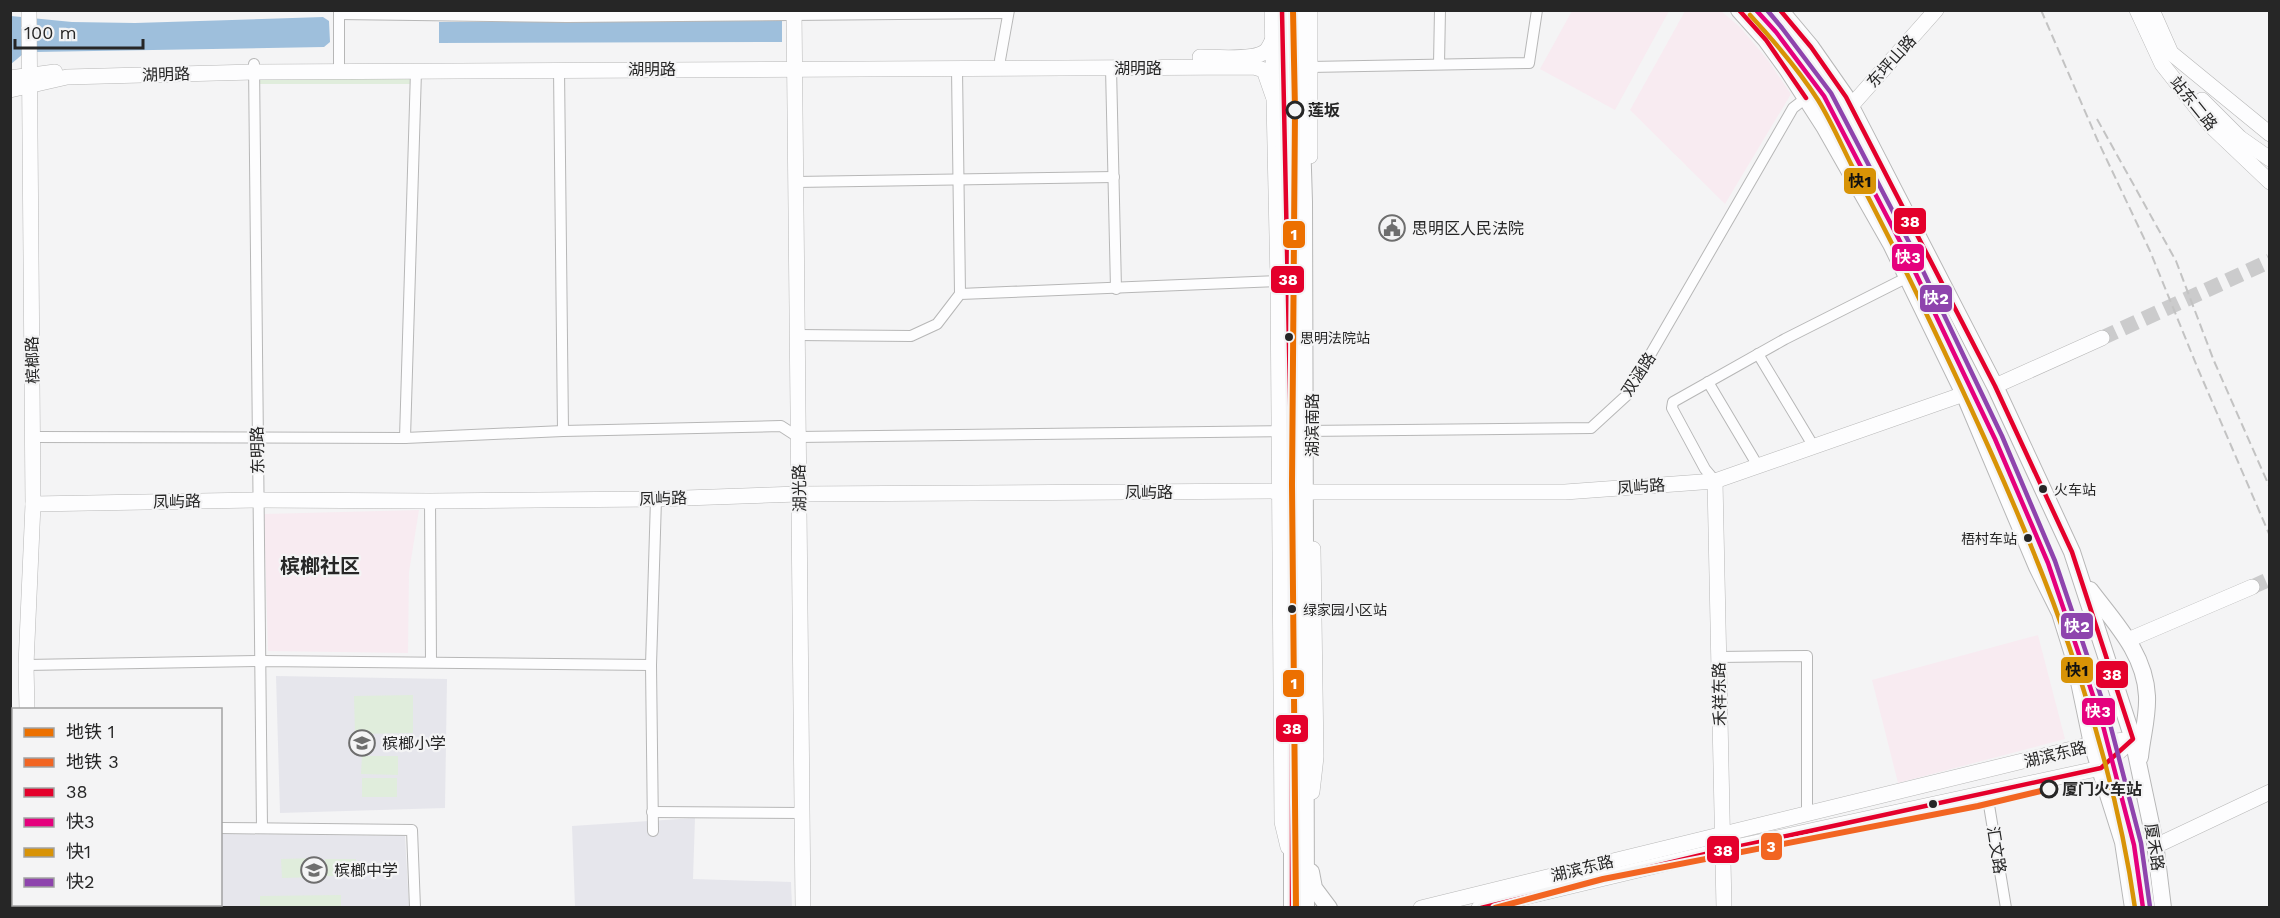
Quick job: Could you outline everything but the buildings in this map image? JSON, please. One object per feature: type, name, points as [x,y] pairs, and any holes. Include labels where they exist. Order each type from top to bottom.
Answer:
[{"type":"main road","name":"湖滨南路","points":[[1282,10],[1281,36],[1296,431],[1306,908]]},
{"type":"main road","name":"湖滨南路","points":[[1296,431],[1304,202],[1298,10]]},
{"type":"main road","name":"厦禾路","points":[[1739,10],[1767,39],[1825,128],[1891,244],[1964,394],[2037,567],[2060,613],[2074,658],[2092,744],[2123,842],[2133,908]]},
{"type":"main road","name":"厦禾路","points":[[1780,10],[1811,47],[1849,101],[1995,386],[2072,552],[2133,739],[2155,843],[2163,908]]},
{"type":"main road","name":"湖滨南路","points":[[1292,908],[1297,491]]},
{"type":"main road","points":[[2080,578],[2137,655],[2148,695],[2146,726],[2139,767]]},
{"type":"main road","points":[[1306,840],[1314,888],[1329,908]]},
{"type":"street","name":"槟榔路","points":[[27,708],[26,665],[33,504],[33,437],[19,80],[28,10]]},
{"type":"street","points":[[1272,10],[1278,281],[1296,431]]},
{"type":"street","name":"湖滨南路","points":[[1297,491],[1296,431],[1310,67],[1310,10]]},
{"type":"street","points":[[1439,64],[1440,10]]},
{"type":"street","points":[[1310,67],[1529,63],[1537,10]]},
{"type":"street","name":"东坪山路","points":[[1849,101],[1923,10]]},
{"type":"street","name":"东坪山路","points":[[1825,128],[1936,10]]},
{"type":"street","name":"站东二路","points":[[2137,10],[2162,64],[2211,126],[2270,182]]},
{"type":"street","points":[[2152,10],[2179,69],[2209,108],[2241,138],[2270,159]]},
{"type":"street","name":"湖光路","points":[[794,12],[803,908]]},
{"type":"street","points":[[339,67],[339,13],[1008,12],[1000,60]]},
{"type":"street","name":"湖明路","points":[[339,67],[416,71],[1249,57],[1263,54],[1268,50],[1273,39]]},
{"type":"street","points":[[2171,53],[2270,134]]},
{"type":"street","name":"湖明路","points":[[19,80],[254,68],[339,67],[795,65],[957,69],[1254,67],[1264,70],[1273,96]]},
{"type":"street","name":"东明路","points":[[254,68],[262,828]]},
{"type":"street","points":[[1111,68],[1116,289]]},
{"type":"street","points":[[559,69],[563,430]]},
{"type":"street","points":[[797,335],[911,336],[938,324],[960,294],[957,69]]},
{"type":"street","points":[[405,438],[416,71]]},
{"type":"street","name":"双涵路","points":[[798,437],[1591,428],[1628,395],[1793,108],[1806,98]]},
{"type":"street","points":[[796,182],[1114,177]]},
{"type":"street","points":[[1715,481],[1705,469],[1672,408],[1673,402],[1758,354],[1908,277]]},
{"type":"street","points":[[960,294],[1278,281]]},
{"type":"street","points":[[1995,386],[2102,338]]},
{"type":"street","points":[[1758,354],[1814,447]]},
{"type":"street","points":[[1708,382],[1758,466]]},
{"type":"street","name":"凤屿路","points":[[33,504],[258,500],[656,499],[799,494],[1565,492],[1715,481],[1964,394]]},
{"type":"street","points":[[33,437],[405,438],[563,430],[781,426],[798,437]]},
{"type":"street","name":"禾祥东路","points":[[1715,481],[1724,908]]},
{"type":"street","points":[[653,831],[651,665],[656,499]]},
{"type":"street","points":[[430,501],[431,662]]},
{"type":"street","points":[[2128,640],[2252,587]]},
{"type":"street","points":[[1718,657],[1807,656],[1807,813]]},
{"type":"street","points":[[26,665],[262,661],[651,665]]},
{"type":"street","name":"湖滨东路","points":[[1421,908],[2092,744],[2133,739]]},
{"type":"street","name":"湖滨东路","points":[[1479,908],[1722,850],[2101,768],[2133,739]]},
{"type":"street","points":[[2155,843],[2162,843],[2270,792]]},
{"type":"street","name":"汇文路","points":[[1987,793],[2006,908]]},
{"type":"street","points":[[652,812],[802,813]]},
{"type":"street","points":[[222,828],[412,830],[415,908]]},
{"type":"shaded area","points":[[1572,11],[1669,11],[1615,110],[1540,69]]},
{"type":"shaded area","points":[[1685,11],[1721,11],[1740,27],[1767,59],[1791,94],[1725,204],[1630,110]]},
{"type":"shaded area","points":[[419,510],[409,572],[408,653],[268,651],[264,514]]},
{"type":"shaded area","points":[[2038,635],[2065,739],[1898,783],[1872,680]]},
{"type":"shaded area","name":"槟榔小学","points":[[276,676],[447,679],[445,808],[280,813]]},
{"type":"shaded area","points":[[695,818],[693,879],[791,882],[792,907],[575,907],[572,826]]},
{"type":"shaded area","name":"槟榔中学","points":[[222,834],[405,836],[409,907],[159,908],[159,906],[222,906]]},
{"type":"green space","points":[[259,73],[412,73],[413,84],[259,84]]},
{"type":"green space","points":[[413,695],[413,733],[355,734],[354,696]]},
{"type":"green space","points":[[362,756],[398,756],[398,775],[361,774]]},
{"type":"green space","points":[[362,778],[397,778],[397,797],[362,797]]},
{"type":"green space","points":[[318,858],[318,877],[282,878],[281,859]]},
{"type":"green space","points":[[325,859],[356,859],[356,876],[325,876]]},
{"type":"green space","points":[[341,895],[341,907],[260,907],[260,896]]},
{"type":"water","points":[[11,16],[72,22],[135,23],[323,17],[329,21],[330,42],[324,47],[35,52],[23,54],[11,64]]},
{"type":"water","points":[[782,20],[782,42],[439,43],[439,22]]},
{"type":"water","points":[[10,525],[12,906],[15,908],[10,907]]},
{"type":"tunnel","points":[[2102,338],[2270,261]]},
{"type":"tunnel","points":[[2252,587],[2270,579]]},
{"type":"railway","points":[[2041,10],[2097,139],[2150,251],[2270,536]]},
{"type":"railway","points":[[2097,119],[2176,261],[2214,361],[2270,488]]},
{"type":"metro line","name":"1","points":[[1293,10],[1295,110],[1292,485],[1296,908]]},
{"type":"metro line","name":"3","points":[[1495,908],[1603,879],[1978,806],[2049,789]]},
{"type":"transit line","name":"38","points":[[1282,10],[1292,491],[1292,908]]},
{"type":"transit line","name":"38","points":[[1739,10],[1766,40],[1806,98]]},
{"type":"transit line","name":"快3","points":[[1756,10],[1776,32],[1824,96],[1905,251],[1995,439],[2048,563],[2102,722],[2134,845],[2143,908]]},
{"type":"transit line","name":"快2","points":[[1767,10],[1831,93],[1912,248],[2002,436],[2055,561],[2109,720],[2141,843],[2150,907]]},
{"type":"transit line","name":"38","points":[[1481,908],[1722,850],[2101,768],[2133,739],[2072,552],[1995,386],[1846,97],[1811,47],[1780,10]]},
{"type":"transit line","name":"快1","points":[[1750,15],[1811,89],[1827,116],[1916,293],[2024,528],[2079,676],[2102,752],[2121,830],[2135,908]]},
{"type":"place","name":"莲坂","points":[[1295,110]]},
{"type":"place","name":"思明区人民法院","points":[[1392,228]]},
{"type":"place","name":"思明法院站","points":[[1289,337]]},
{"type":"place","name":"火车站","points":[[2043,489]]},
{"type":"place","name":"梧村车站","points":[[2028,538]]},
{"type":"place","name":"绿家园小区站","points":[[1292,609]]},
{"type":"place","name":"槟榔小学","points":[[362,743]]},
{"type":"place","name":"厦门火车站","points":[[2049,789]]},
{"type":"place","name":"槟榔中学","points":[[314,870]]},
{"type":"district","name":"槟榔社区","points":[[320,566]]}]
